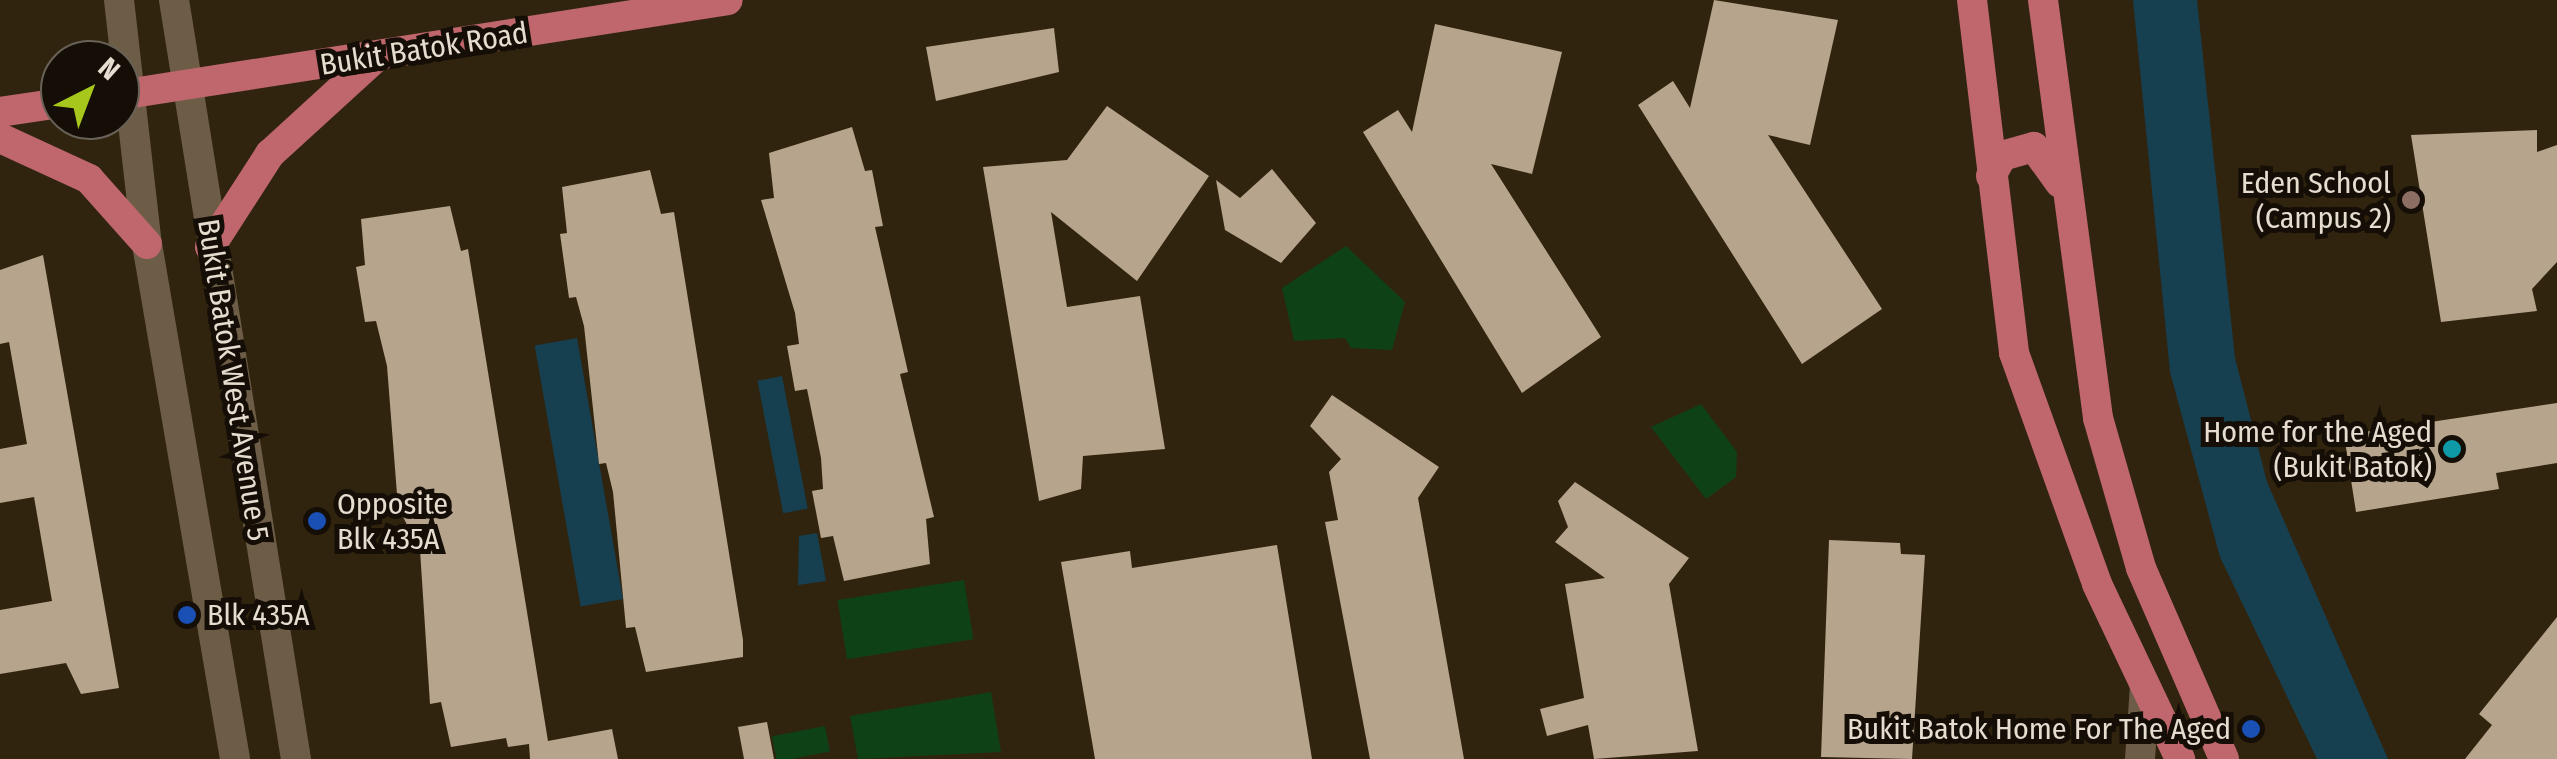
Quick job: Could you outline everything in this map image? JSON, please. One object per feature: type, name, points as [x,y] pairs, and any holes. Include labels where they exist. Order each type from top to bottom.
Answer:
[{"type":"main road","name":"Bukit Batok Road","points":[[140,92],[728,0]]},
{"type":"main road","points":[[1972,0],[2014,352],[2047,460],[2180,759]]},
{"type":"main road","points":[[2044,0],[2064,191],[2098,418],[2141,568],[2224,759]]},
{"type":"main road","points":[[210,248],[270,154],[377,57]]},
{"type":"main road","points":[[0,112],[40,106]]},
{"type":"main road","points":[[0,138],[89,179],[148,244]]},
{"type":"main road","points":[[1990,176],[2002,156],[2034,147],[2064,191]]},
{"type":"street","name":"Bukit Batok West Avenue 5","points":[[120,0],[122,40]]},
{"type":"street","name":"Bukit Batok West Avenue 5","points":[[174,0],[210,248],[296,759]]},
{"type":"street","name":"Bukit Batok West Avenue 5","points":[[132,140],[235,759]]},
{"type":"street","points":[[2140,759],[2145,686]]},
{"type":"green space","points":[[1346,246],[1405,302],[1392,350],[1351,348],[1345,338],[1294,341],[1282,288]]},
{"type":"green space","points":[[1701,404],[1737,452],[1736,477],[1706,499],[1651,427]]},
{"type":"green space","points":[[964,580],[973,639],[847,659],[838,600]]},
{"type":"green space","points":[[991,692],[1001,752],[858,759],[850,716]]},
{"type":"green space","points":[[825,726],[830,752],[776,759],[772,736]]},
{"type":"water","points":[[2133,0],[2197,0],[2235,358],[2267,482],[2388,759],[2317,759],[2220,557],[2170,372]]},
{"type":"water","points":[[577,338],[623,599],[581,606],[535,345]]},
{"type":"water","points":[[782,376],[808,509],[783,513],[757,381]]},
{"type":"water","points":[[817,533],[826,581],[798,585],[799,536]]},
{"type":"building","points":[[1714,0],[1838,20],[1810,145],[1768,135],[1882,309],[1802,364],[1638,105],[1673,81],[1690,108]]},
{"type":"building","points":[[1435,24],[1562,52],[1532,174],[1491,164],[1601,337],[1522,393],[1363,132],[1398,110],[1412,132]]},
{"type":"building","points":[[1054,28],[1059,72],[936,101],[926,47]]},
{"type":"building","points":[[1107,106],[1209,176],[1137,281],[1051,212],[1067,307],[1140,296],[1165,449],[1083,456],[1081,489],[1039,501],[983,167],[1067,160]]},
{"type":"building","points":[[852,127],[865,171],[872,170],[883,226],[875,227],[908,372],[900,374],[934,517],[926,519],[930,564],[844,581],[833,536],[821,538],[812,491],[823,489],[821,458],[807,389],[795,391],[787,346],[799,344],[795,313],[761,200],[774,198],[769,153]]},
{"type":"building","points":[[2537,130],[2537,152],[2557,145],[2557,262],[2532,289],[2537,311],[2441,322],[2411,135]]},
{"type":"building","points":[[1272,169],[1316,223],[1281,263],[1225,230],[1216,180],[1240,198]]},
{"type":"building","points":[[650,170],[661,214],[674,212],[743,657],[646,672],[635,627],[626,628],[613,492],[606,463],[599,464],[584,326],[576,297],[569,298],[560,234],[567,233],[562,187]]},
{"type":"building","points":[[450,206],[461,251],[468,249],[548,741],[612,729],[618,759],[530,759],[529,744],[508,747],[506,738],[451,747],[441,702],[430,704],[420,550],[398,507],[387,366],[376,321],[365,322],[356,267],[365,265],[361,219]]},
{"type":"building","points":[[43,255],[119,688],[81,694],[66,663],[0,674],[0,610],[52,601],[34,497],[0,503],[0,449],[27,444],[9,342],[0,344],[0,270]]},
{"type":"building","points":[[1332,395],[1439,467],[1418,498],[1464,759],[1370,759],[1325,522],[1338,520],[1329,472],[1341,459],[1310,426]]},
{"type":"building","name":"Home for the Aged (Bukit Batok)","points":[[2557,403],[2557,463],[2496,473],[2499,489],[2356,512],[2344,435]]},
{"type":"building","points":[[1575,482],[1689,558],[1669,584],[1698,751],[1594,759],[1588,725],[1547,736],[1540,709],[1584,698],[1565,584],[1605,578],[1555,542],[1568,527],[1558,501]]},
{"type":"building","points":[[1829,540],[1900,543],[1901,554],[1925,555],[1912,759],[1821,757]]},
{"type":"building","points":[[1277,545],[1312,759],[1095,759],[1061,562],[1130,551],[1132,568]]},
{"type":"building","points":[[2557,617],[2557,759],[2465,759],[2492,725],[2479,714]]},
{"type":"building","points":[[767,722],[774,759],[744,759],[738,727]]},
{"type":"place","name":"Eden School (Campus 2)","points":[[2411,200]]},
{"type":"place","name":"Home for the Aged (Bukit Batok)","points":[[2452,449]]},
{"type":"place","name":"Opposite Blk 435A","points":[[317,521]]},
{"type":"place","name":"Blk 435A","points":[[187,615]]},
{"type":"place","name":"Bukit Batok Home For The Aged","points":[[2251,729]]}]
